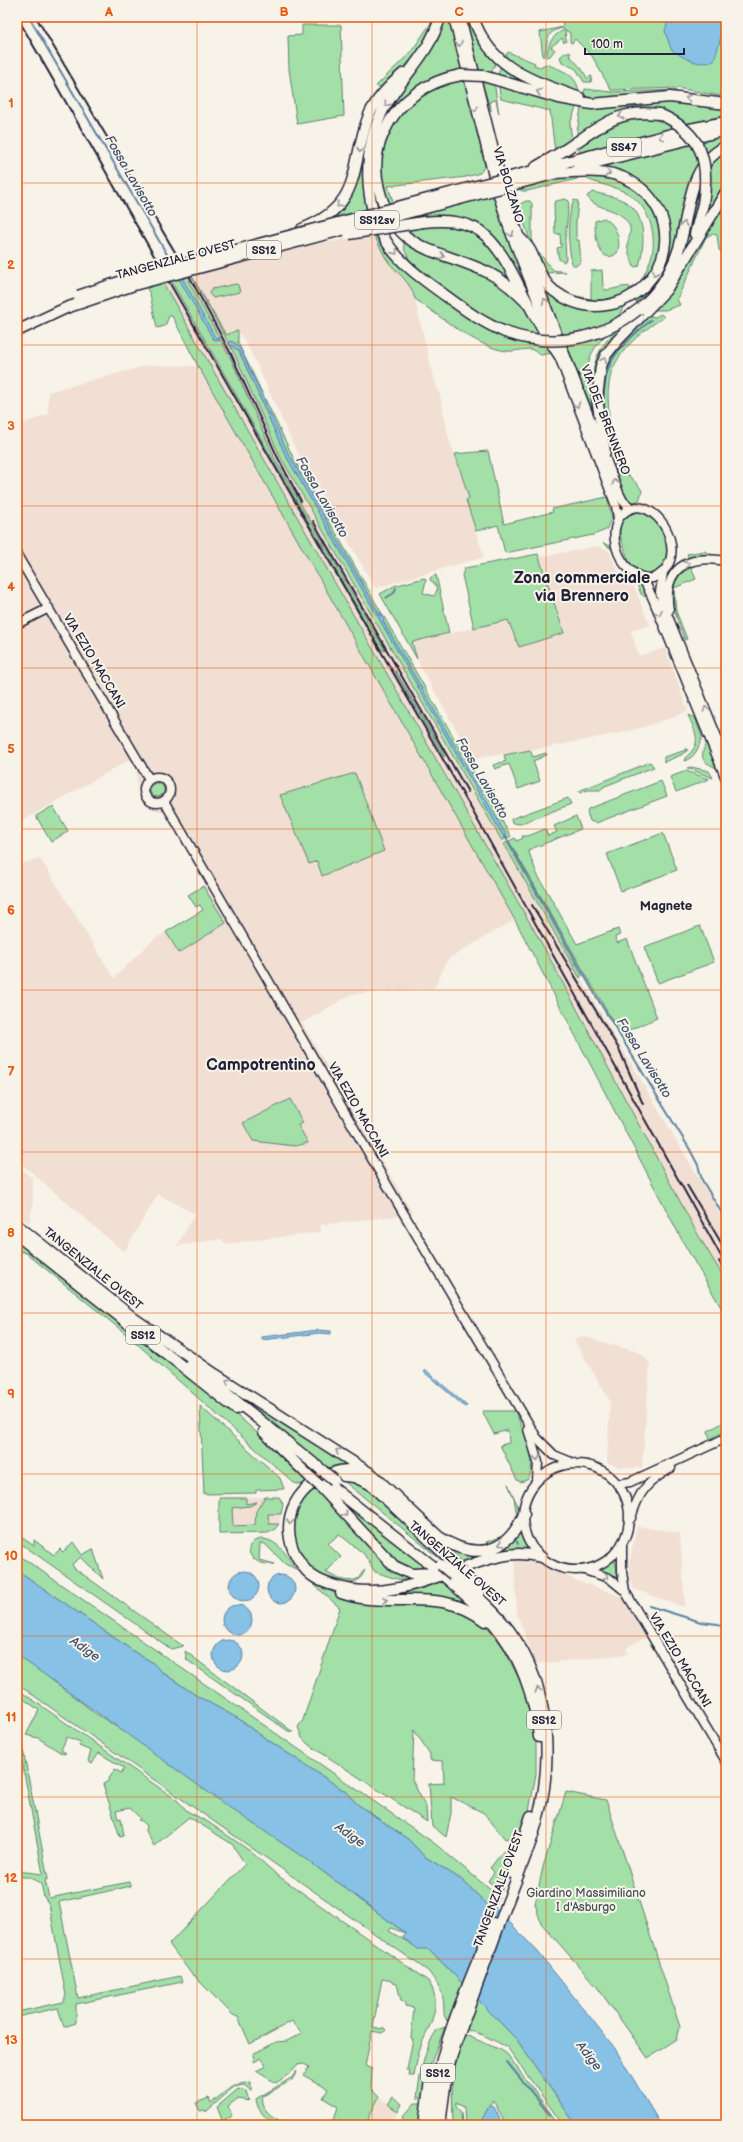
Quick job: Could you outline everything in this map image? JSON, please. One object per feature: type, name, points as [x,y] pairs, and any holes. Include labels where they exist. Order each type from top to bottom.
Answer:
[{"type":"highway","name":"SS12sv","points":[[440,17],[435,33],[418,62],[383,110],[374,130],[368,157],[368,171],[373,206],[386,240],[412,270],[487,324],[518,337],[544,341],[574,339],[611,328],[639,309],[664,280],[674,261],[680,246],[690,192],[696,177],[711,157],[726,146]]},
{"type":"highway","name":"SS12sv","points":[[473,17],[488,46],[504,65],[531,80],[582,98],[605,103]]},
{"type":"highway","name":"SS12sv","points":[[277,243],[312,225],[331,213],[343,201],[352,185],[362,137],[370,114],[378,101],[392,84],[418,62]]},
{"type":"highway","name":"SS12sv","points":[[529,305],[509,286],[487,272],[419,246],[396,226],[382,200],[376,168],[379,145],[394,114],[413,95],[441,80],[461,75],[483,76],[559,98],[592,104],[670,97],[726,104]]},
{"type":"highway","points":[[517,178],[575,143],[607,121],[634,113],[659,114],[679,124],[699,148],[704,162],[707,176],[703,204],[692,246]]},
{"type":"highway","name":"SS47","points":[[517,178],[690,129],[726,122]]},
{"type":"highway","name":"SS47","points":[[556,173],[726,130]]},
{"type":"highway","points":[[520,238],[531,251],[545,281],[565,298],[576,303],[595,306],[613,304],[630,297],[649,282],[655,273],[663,253],[663,227],[660,212],[652,200],[636,185],[615,174],[583,171],[556,173]]},
{"type":"highway","name":"TANGENZIALE OVEST","points":[[17,323],[96,289],[277,243],[517,178],[556,173]]},
{"type":"highway","points":[[605,452],[597,398],[601,366],[606,355],[617,341],[666,290],[726,192]]},
{"type":"highway","points":[[373,206],[390,216]]},
{"type":"highway","name":"SS12sv","points":[[277,243],[424,222],[445,220],[458,222],[479,231],[496,247],[559,355]]},
{"type":"highway","name":"TANGENZIALE OVEST","points":[[17,331],[66,308],[97,296],[277,243]]},
{"type":"highway","points":[[17,1219],[20,1236]]},
{"type":"highway","name":"TANGENZIALE OVEST","points":[[17,1225],[20,1236],[264,1432],[437,1566],[452,1574],[485,1598],[494,1612],[510,1631],[531,1670],[544,1715],[547,1751],[545,1780],[540,1807],[532,1837],[509,1889],[438,2074],[434,2095],[432,2125]]},
{"type":"highway","name":"TANGENZIALE OVEST","points":[[20,1236],[132,1317],[322,1478]]},
{"type":"highway","points":[[132,1317],[216,1374],[372,1475],[439,1537],[459,1548],[481,1551],[496,1547],[510,1538],[518,1528],[524,1514]]},
{"type":"highway","points":[[372,1475],[363,1472],[342,1470],[332,1472],[307,1488],[298,1497],[289,1521],[290,1540],[296,1556],[307,1571],[339,1593],[354,1598],[374,1600],[443,1601],[461,1606],[474,1613],[494,1630],[524,1674]]},
{"type":"highway","points":[[322,1478],[354,1477],[370,1484],[452,1561],[452,1574]]},
{"type":"highway","points":[[322,1478],[394,1566],[411,1574],[452,1574]]},
{"type":"highway","points":[[322,1582],[349,1590],[379,1591],[406,1587],[452,1574],[493,1558],[515,1553],[541,1557]]},
{"type":"highway","name":"TANGENZIALE OVEST","points":[[452,1574],[509,1644],[524,1674],[537,1718],[541,1753],[540,1772],[528,1826],[509,1889]]},
{"type":"highway","points":[[424,2125],[428,2088],[432,2070],[446,2034],[464,2004]]},
{"type":"highway","name":"TANGENZIALE OVEST","points":[[440,2125],[447,2070],[464,2004]]},
{"type":"highway","points":[[446,2125],[447,2070]]},
{"type":"main road","name":"VIA BOLZANO","points":[[453,17],[497,192],[510,230],[559,355]]},
{"type":"main road","name":"VIA BOLZANO","points":[[461,17],[498,172],[520,238],[560,337]]},
{"type":"main road","name":"VIA DEL BRENNERO","points":[[560,337],[623,501],[631,508]]},
{"type":"main road","name":"VIA DEL BRENNERO","points":[[559,355],[616,506],[618,519]]},
{"type":"main road","points":[[642,507],[650,510],[657,515],[665,528],[672,558],[668,568],[653,578],[643,578],[632,572],[624,562],[614,536],[618,519],[631,508],[642,507]]},
{"type":"main road","name":"VIA EZIO MACCANI","points":[[17,555],[149,779]]},
{"type":"main road","points":[[671,623],[668,602],[669,582],[672,575],[678,569],[692,561],[703,559],[726,561]]},
{"type":"main road","points":[[662,573],[661,598],[726,759]]},
{"type":"main road","points":[[643,578],[653,599],[726,779]]},
{"type":"main road","points":[[17,624],[49,608]]},
{"type":"main road","points":[[158,776],[168,782],[170,792],[164,801],[154,803],[147,798],[144,788],[149,779],[158,776]]},
{"type":"main road","name":"VIA EZIO MACCANI","points":[[164,801],[404,1214],[537,1438],[549,1451],[576,1464]]},
{"type":"main road","name":"VIA EZIO MACCANI","points":[[521,1409],[537,1455],[539,1470],[536,1482]]},
{"type":"main road","points":[[620,1487],[660,1468],[684,1459],[726,1438]]},
{"type":"main road","points":[[628,1528],[628,1509],[620,1487],[598,1470],[589,1466],[576,1464],[556,1468],[536,1482],[527,1500],[524,1514],[528,1536],[541,1557],[555,1566],[582,1570],[594,1566],[611,1557],[622,1544],[628,1528],[637,1500],[645,1486],[684,1459]]},
{"type":"main road","name":"VIA EZIO MACCANI","points":[[622,1544],[622,1572],[625,1591]]},
{"type":"main road","name":"VIA EZIO MACCANI","points":[[582,1570],[609,1578],[625,1591],[726,1761]]},
{"type":"shaded area","points":[[373,234],[379,245],[412,287],[432,371],[440,395],[449,439],[469,498],[466,500],[484,557],[375,588],[294,446],[250,350],[238,330],[226,335],[191,273],[307,246]]},
{"type":"shaded area","points":[[190,273],[235,355],[280,456],[574,967],[726,1224],[726,1281],[697,1233],[542,944],[162,281],[170,279],[273,460],[275,459],[231,359],[185,275]]},
{"type":"shaded area","points":[[149,365],[198,366],[515,920],[449,958],[434,988],[352,994],[302,1023],[413,1214],[320,1225],[321,1232],[226,1244],[221,1239],[177,1246],[195,1214],[158,1194],[124,1252],[17,1160],[17,865],[40,858],[114,978],[154,939],[166,932],[179,953],[226,923],[203,886],[205,885],[171,820],[161,811],[149,808],[138,792],[136,769],[131,759],[17,824],[17,426],[48,414],[48,392]]},
{"type":"shaded area","points":[[599,546],[609,551],[618,571],[634,587],[650,625],[631,631],[639,656],[665,648],[688,711],[648,726],[620,733],[549,747],[473,759],[420,666],[412,642],[508,620],[564,632],[539,557]]},
{"type":"shaded area","points":[[17,1165],[33,1179],[33,1202],[30,1221],[28,1223],[17,1213]]},
{"type":"shaded area","points":[[582,1336],[637,1352],[645,1357],[650,1364],[642,1468],[619,1467],[607,1463],[610,1401],[574,1340]]},
{"type":"shaded area","points":[[279,1497],[283,1504],[279,1524],[271,1532],[219,1534],[219,1498]]},
{"type":"shaded area","points":[[637,1526],[680,1533],[685,1605],[680,1606],[634,1589],[629,1575],[629,1563]]},
{"type":"shaded area","points":[[514,1555],[532,1557],[575,1580],[626,1598],[647,1637],[627,1647],[628,1654],[536,1664],[517,1614]]},
{"type":"shaded area","points":[[379,2097],[398,2112],[392,2125],[365,2125]]},
{"type":"green space","points":[[435,17],[437,17],[433,28],[421,48],[382,91],[381,87],[376,86],[411,52]]},
{"type":"green space","points":[[443,17],[449,17],[462,72],[443,76],[426,83],[397,105],[387,120],[379,136],[375,154],[374,174],[381,207],[375,199],[372,182],[372,155],[378,132],[387,112],[424,59],[435,40]]},
{"type":"green space","points":[[464,17],[470,17],[497,62],[492,69],[493,74],[478,71]]},
{"type":"green space","points":[[561,17],[726,17],[726,97],[677,88],[611,90],[592,56],[575,39],[572,43],[570,42],[570,33],[565,30],[566,41],[564,43],[562,38],[551,47],[555,50],[550,56],[546,57],[551,40],[564,30],[563,28],[552,32],[549,36],[543,57],[540,32],[563,27]]},
{"type":"green space","points":[[302,25],[341,25],[344,116],[297,124],[289,69],[288,36],[302,35]]},
{"type":"green space","points":[[508,52],[535,63],[534,65],[540,67],[546,64],[563,71],[572,77],[578,86],[579,92],[584,93],[585,89],[611,92],[676,90],[672,94],[628,98],[601,99],[589,97],[563,89],[526,72],[504,59]]},
{"type":"green space","points":[[566,52],[571,53],[569,55],[582,69],[587,78],[592,76],[591,82],[584,82],[576,69],[562,62],[560,57]]},
{"type":"green space","points":[[501,65],[555,94],[498,75]]},
{"type":"green space","points":[[464,78],[485,166],[480,173],[466,177],[388,186],[394,204],[389,205],[383,187],[381,155],[385,140],[398,114],[428,88]]},
{"type":"green space","points":[[481,79],[494,81],[499,114],[496,100],[490,101],[491,111]]},
{"type":"green space","points":[[498,83],[577,105],[570,124],[572,141],[555,152],[550,111],[501,99]]},
{"type":"green space","points":[[664,100],[726,106],[726,115],[686,124],[647,109],[576,138],[581,108]]},
{"type":"green space","points":[[380,105],[371,210],[326,221],[344,206],[356,185],[368,132]]},
{"type":"green space","points":[[649,115],[678,127],[580,153],[578,146],[610,123]]},
{"type":"green space","points":[[726,134],[726,141],[707,156],[701,141]]},
{"type":"green space","points":[[692,142],[701,161],[673,255],[658,284],[637,306],[637,302],[633,299],[664,263],[654,198],[597,166]]},
{"type":"green space","points":[[726,149],[726,186],[703,222],[710,185],[709,163]]},
{"type":"green space","points":[[571,175],[580,176],[577,179],[527,191],[522,191],[518,188]]},
{"type":"green space","points":[[606,175],[638,189],[656,214],[662,239],[659,259],[637,289],[648,266],[653,249],[650,222],[641,205],[635,198],[623,191],[589,180],[586,176]]},
{"type":"green space","points":[[703,178],[692,235],[682,259],[658,294],[698,182]]},
{"type":"green space","points":[[593,192],[624,201],[637,213],[643,239],[639,266],[634,267],[628,251],[630,231],[629,225],[619,214],[591,201],[587,196]]},
{"type":"green space","points":[[493,193],[537,312],[498,244],[472,224],[399,222],[396,219]]},
{"type":"green space","points":[[726,197],[726,221],[722,238],[723,254],[719,250],[717,235],[712,234],[706,237],[677,299],[680,305],[665,310],[653,310]]},
{"type":"green space","points":[[565,199],[569,201],[565,241],[566,259],[564,262],[559,259],[557,248],[561,247],[560,234],[555,234],[554,203]]},
{"type":"green space","points":[[574,200],[578,201],[576,240],[579,240],[581,261],[576,266],[572,264],[568,232],[571,207]]},
{"type":"green space","points":[[530,201],[532,204],[532,246],[519,208],[520,204]]},
{"type":"green space","points":[[604,218],[615,228],[619,243],[617,253],[611,256],[606,256],[602,252],[595,233],[595,221]]},
{"type":"green space","points":[[450,223],[476,232],[489,244],[515,286],[420,241],[404,229]]},
{"type":"green space","points":[[379,232],[383,239],[473,320],[547,344],[552,353],[541,355],[531,349],[506,351],[495,348],[483,344],[447,322],[415,299],[411,288],[390,264],[383,253],[373,233]]},
{"type":"green space","points":[[402,234],[485,274],[521,301],[544,337],[532,336],[489,322],[413,266],[405,251]]},
{"type":"green space","points":[[536,253],[540,254],[553,270],[566,272],[545,273]]},
{"type":"green space","points":[[602,270],[603,287],[605,290],[630,287],[627,296],[591,303],[576,296],[591,299],[591,271]]},
{"type":"green space","points":[[190,273],[226,335],[238,330],[238,343],[295,461],[381,612],[381,617],[288,453],[236,344],[229,344],[239,351],[285,454],[505,839],[502,841],[280,456],[235,355]]},
{"type":"green space","points":[[185,275],[231,359],[275,459],[385,651],[381,649],[170,279]]},
{"type":"green space","points":[[162,281],[542,944],[697,1233],[726,1281],[726,1316],[683,1242],[515,920],[198,366],[172,316],[169,316],[165,326],[157,328],[150,294],[145,285]]},
{"type":"green space","points":[[236,284],[238,285],[240,292],[213,298],[209,293],[212,289]]},
{"type":"green space","points":[[543,285],[561,299],[625,303],[617,320],[601,328],[563,337]]},
{"type":"green space","points":[[661,314],[664,317],[637,337],[621,354],[611,373],[609,384],[608,397],[611,445],[614,456],[622,469],[637,483],[642,491],[639,501],[632,502],[625,496],[605,435],[600,395],[608,356],[647,315],[655,317]]},
{"type":"green space","points":[[634,317],[616,337],[594,384],[593,373],[598,354],[610,337]]},
{"type":"green space","points":[[610,331],[592,353],[589,362],[589,381],[594,403],[595,416],[566,343]]},
{"type":"green space","points":[[488,451],[504,524],[553,512],[552,509],[607,497],[612,517],[606,530],[593,535],[505,553],[498,525],[476,531],[466,500],[469,498],[455,454]]},
{"type":"green space","points":[[640,511],[646,513],[657,523],[668,544],[669,551],[668,559],[661,569],[657,572],[648,574],[634,568],[628,560],[620,534],[623,520],[627,516]]},
{"type":"green space","points":[[603,543],[613,547],[627,572],[640,583],[646,594],[645,597],[641,594],[637,584],[623,570],[613,550]]},
{"type":"green space","points":[[704,551],[715,556],[699,556],[689,559],[687,554]]},
{"type":"green space","points":[[538,554],[564,633],[519,647],[508,620],[474,628],[462,575],[465,568]]},
{"type":"green space","points":[[691,568],[696,579],[674,588],[676,611],[687,639],[685,640],[675,611],[673,590],[675,581],[681,573]]},
{"type":"green space","points":[[436,575],[449,633],[412,642],[417,659],[380,594],[394,586],[424,578],[426,580],[423,593],[434,596],[436,587],[430,580],[431,577]]},
{"type":"green space","points":[[384,617],[511,836],[508,838],[383,621]]},
{"type":"green space","points":[[395,670],[445,755],[444,757],[396,674]]},
{"type":"green space","points":[[688,715],[695,718],[702,737],[694,755],[688,760],[684,761],[685,758],[691,753],[696,743],[695,733]]},
{"type":"green space","points":[[707,741],[718,769],[708,764],[703,759],[702,756]]},
{"type":"green space","points":[[685,748],[688,750],[681,755],[664,762],[664,757],[686,750]]},
{"type":"green space","points":[[530,750],[533,757],[546,753],[547,755],[533,761],[540,781],[518,789],[509,764],[495,769],[493,765],[506,761],[504,755]]},
{"type":"green space","points":[[650,762],[654,767],[605,786],[600,790],[588,790],[580,793],[579,791]]},
{"type":"green space","points":[[691,767],[709,771],[713,778],[687,768]]},
{"type":"green space","points":[[686,771],[709,779],[676,792],[670,777]]},
{"type":"green space","points":[[355,773],[384,851],[322,876],[317,861],[309,864],[280,795]]},
{"type":"green space","points":[[661,781],[667,796],[596,823],[590,821],[587,812],[588,809]]},
{"type":"green space","points":[[154,783],[160,783],[164,787],[164,793],[160,797],[154,797],[150,793],[150,787]]},
{"type":"green space","points":[[568,798],[571,804],[520,824],[512,823],[511,819]]},
{"type":"green space","points":[[53,806],[68,831],[51,842],[36,816]]},
{"type":"green space","points":[[576,816],[581,829],[528,850],[537,874],[577,944],[618,929],[620,935],[615,937],[617,943],[627,939],[657,1018],[620,1034],[509,841],[515,838],[517,841],[523,838],[522,836],[528,836],[545,829],[548,836],[557,832],[554,826]]},
{"type":"green space","points":[[663,833],[677,870],[621,891],[607,854]]},
{"type":"green space","points":[[507,842],[582,975],[580,978],[504,844]]},
{"type":"green space","points":[[203,886],[226,923],[179,953],[166,932],[203,910],[200,905],[196,907],[188,895]]},
{"type":"green space","points":[[700,926],[714,962],[658,983],[644,947]]},
{"type":"green space","points":[[290,1099],[303,1123],[298,1125],[308,1143],[295,1146],[253,1141],[243,1123]]},
{"type":"green space","points":[[17,1242],[245,1422],[308,1479],[302,1485],[294,1483],[126,1334],[26,1253],[17,1250]]},
{"type":"green space","points":[[205,1370],[354,1467],[329,1469]]},
{"type":"green space","points":[[200,1406],[280,1478],[284,1489],[256,1490],[256,1493],[204,1494]]},
{"type":"green space","points":[[482,1411],[515,1411],[531,1456],[531,1473],[527,1480],[520,1482],[517,1480],[500,1445],[509,1443],[508,1430],[494,1434]]},
{"type":"green space","points":[[726,1421],[726,1431],[710,1439],[708,1431]]},
{"type":"green space","points":[[340,1478],[364,1484],[448,1562],[445,1563]]},
{"type":"green space","points":[[508,1484],[521,1513],[508,1536],[486,1546],[489,1544],[486,1542],[504,1536],[517,1517],[514,1498]]},
{"type":"green space","points":[[316,1486],[381,1558],[418,1577],[402,1580],[375,1572],[364,1554],[339,1534],[328,1544],[341,1557],[326,1572],[337,1578],[349,1581],[358,1578],[365,1570],[357,1581],[344,1584],[330,1581],[315,1572],[302,1558],[294,1541],[293,1522],[300,1501]]},
{"type":"green space","points":[[329,1490],[428,1570],[409,1569],[395,1563]]},
{"type":"green space","points":[[265,1497],[279,1497],[283,1504],[281,1514],[268,1514],[269,1524],[279,1524],[274,1530],[268,1533],[219,1534],[219,1498],[246,1498],[246,1504],[257,1502],[250,1506],[232,1508],[233,1526],[255,1525],[256,1511]]},
{"type":"green space","points":[[407,1511],[447,1547],[505,1545],[520,1531],[529,1550],[460,1564]]},
{"type":"green space","points":[[17,1529],[18,1535],[34,1546],[34,1540],[54,1555],[60,1549],[63,1552],[73,1542],[82,1555],[93,1549],[103,1579],[81,1557],[72,1564],[74,1568],[183,1646],[171,1649],[17,1541]]},
{"type":"green space","points":[[262,1539],[273,1542],[278,1546],[286,1554],[296,1569],[285,1564],[265,1544],[260,1543],[259,1560],[275,1564],[258,1562],[253,1558],[249,1549],[251,1544]]},
{"type":"green space","points":[[17,1554],[434,1843],[499,1897],[495,1907],[486,1903],[462,1880],[424,1856],[409,1840],[357,1804],[346,1792],[239,1719],[197,1696],[162,1672],[152,1662],[139,1655],[17,1570]]},
{"type":"green space","points":[[615,1560],[619,1582],[599,1570]]},
{"type":"green space","points":[[439,1578],[476,1609],[451,1600],[426,1596],[374,1595],[419,1590],[434,1583]]},
{"type":"green space","points":[[311,1582],[348,1599],[443,1604],[480,1621],[490,1630],[503,1647],[524,1689],[536,1732],[536,1774],[529,1811],[520,1840],[511,1837],[505,1839],[484,1813],[451,1797],[451,1813],[446,1837],[432,1826],[429,1784],[444,1783],[443,1761],[430,1760],[430,1754],[414,1730],[412,1780],[426,1807],[427,1822],[308,1744],[302,1738],[298,1727],[303,1720],[340,1608]]},
{"type":"green space","points":[[185,1651],[293,1732],[288,1731],[187,1660]]},
{"type":"green space","points":[[17,1655],[32,1664],[95,1713],[135,1739],[310,1862],[405,1933],[391,1928],[389,1931],[418,1948],[429,1949],[464,1985],[447,2021],[441,1992],[428,1971],[17,1684]]},
{"type":"green space","points":[[17,1689],[177,1800],[187,1811],[208,1822],[250,1851],[277,1875],[428,1981],[435,1997],[434,2012],[422,2043],[414,2076],[409,2076],[410,2070],[407,2070],[413,2039],[411,2038],[414,2008],[405,2006],[405,2002],[401,2000],[397,1984],[392,1983],[392,1981],[382,1979],[373,2027],[382,2029],[383,2027],[386,2030],[382,2033],[372,2031],[365,2066],[372,2069],[371,2089],[379,2097],[368,2119],[375,2125],[348,2125],[339,2120],[336,2125],[332,2125],[338,2107],[323,2098],[328,2089],[303,2075],[309,2067],[304,2064],[297,2065],[289,2074],[276,2083],[256,2071],[266,2066],[261,2058],[254,2062],[253,2054],[276,2042],[287,2041],[302,2033],[292,2021],[250,2044],[238,2017],[233,2015],[197,1979],[195,1975],[193,1976],[169,1944],[245,1864],[232,1844],[189,1817],[154,1846],[146,1831],[147,1826],[142,1821],[138,1820],[140,1818],[130,1808],[116,1811],[118,1819],[121,1818],[124,1836],[120,1837],[103,1784],[107,1782],[115,1769],[121,1773],[124,1768],[99,1753],[92,1764],[88,1761],[91,1751],[79,1746],[81,1742],[67,1737],[61,1750],[66,1753],[63,1754],[38,1738],[26,1735],[39,1710],[22,1698],[17,1706]]},
{"type":"green space","points":[[21,1739],[48,1879],[45,1880],[49,1898],[129,1882],[131,1886],[59,1902],[78,1998],[180,1976],[182,1982],[76,2004],[76,2023],[64,2027],[58,2008],[17,2017],[17,2012],[63,2002],[66,1995],[49,1904],[44,1897],[41,1883],[30,1877],[17,1877],[17,1871],[43,1874],[18,1740]]},
{"type":"green space","name":"Giardino Massimiliano I d'Asburgo","points":[[566,1792],[606,1800],[680,2027],[677,2039],[648,2058],[597,1987],[541,1923],[535,1904],[543,1867]]},
{"type":"green space","points":[[513,1846],[517,1848],[501,1892],[488,1881],[494,1872],[490,1868],[505,1849]]},
{"type":"green space","points":[[476,1997],[517,2040],[576,2125],[563,2125],[507,2047],[483,2035],[465,2029]]},
{"type":"green space","points":[[445,2027],[429,2068],[422,2098],[417,2098],[421,2072],[429,2045],[437,2030]]},
{"type":"green space","points":[[463,2034],[507,2054],[552,2115],[554,2124],[558,2125],[506,2125],[493,2100],[479,2125],[465,2125],[464,2107],[456,2103],[456,2107],[461,2112],[462,2125],[453,2125],[452,2079]]},
{"type":"green space","points":[[297,2071],[292,2080],[263,2096],[263,2102],[266,2110],[274,2117],[288,2125],[282,2125],[263,2115],[257,2105],[256,2099],[291,2078]]},
{"type":"green space","points":[[251,2082],[251,2091],[244,2085],[234,2087],[206,2112],[205,2110],[200,2111],[196,2103],[209,2098],[211,2103],[234,2085]]},
{"type":"green space","points":[[238,2089],[246,2091],[249,2101],[237,2099],[228,2106],[232,2116],[225,2119],[228,2125],[224,2125],[217,2107]]},
{"type":"green space","points":[[393,2097],[402,2104],[398,2112],[388,2104]]},
{"type":"green space","points":[[415,2103],[421,2103],[420,2121],[404,2120],[402,2118]]},
{"type":"water","points":[[669,17],[723,17],[723,30],[714,61],[702,63],[691,61],[671,49],[665,31]]},
{"type":"water","points":[[181,276],[215,337],[220,339],[219,341],[213,339],[178,277]]},
{"type":"water","points":[[230,341],[235,343],[241,350],[288,453],[381,617],[381,612],[384,617],[383,621],[508,838],[505,839],[285,454],[239,351],[229,344]]},
{"type":"water","points":[[318,1330],[331,1331],[331,1334],[320,1333],[262,1340],[262,1337]]},
{"type":"water","points":[[426,1370],[467,1406],[465,1407],[424,1372]]},
{"type":"water","name":"Adige","points":[[17,1570],[139,1655],[152,1662],[162,1672],[197,1696],[239,1719],[346,1792],[357,1804],[409,1840],[424,1856],[462,1880],[486,1903],[495,1907],[538,1952],[614,2047],[661,2125],[576,2125],[517,2040],[429,1949],[418,1949],[403,1938],[405,1933],[310,1862],[227,1806],[17,1655]]},
{"type":"water","points":[[244,1571],[250,1572],[258,1580],[258,1592],[250,1600],[244,1601],[238,1600],[230,1592],[229,1586],[230,1580],[238,1572]]},
{"type":"water","points":[[281,1575],[287,1576],[291,1579],[294,1583],[294,1595],[291,1599],[287,1602],[281,1603],[275,1602],[271,1599],[268,1595],[267,1589],[268,1583],[271,1579],[275,1576]]},
{"type":"water","points":[[237,1605],[247,1610],[252,1620],[247,1630],[237,1635],[227,1630],[222,1620],[227,1610]]},
{"type":"water","points":[[228,1640],[239,1644],[243,1655],[239,1666],[228,1670],[217,1666],[213,1655],[217,1644]]},
{"type":"water","points":[[491,2106],[494,2107],[500,2119],[490,2125],[479,2125],[488,2108]]},
{"type":"waterway","name":"Fossa Lavisotto","points":[[29,17],[172,263]]},
{"type":"waterway","points":[[604,412],[605,381],[608,369],[613,359],[628,340],[651,320]]},
{"type":"waterway","points":[[386,598],[394,593],[396,588]]},
{"type":"waterway","name":"Fossa Lavisotto","points":[[505,836],[600,1003],[689,1148],[698,1165],[702,1180],[726,1220]]},
{"type":"waterway","points":[[516,1540],[518,1544]]},
{"type":"waterway","points":[[649,1606],[701,1622],[718,1624],[726,1629]]},
{"type":"waterway","points":[[507,2062],[550,2115]]},
{"type":"railway","points":[[17,17],[472,810],[726,1265]]},
{"type":"railway","points":[[36,17],[188,274],[231,354],[277,456],[301,501]]},
{"type":"railway","points":[[313,521],[468,792]]},
{"type":"railway","points":[[532,905],[619,1049],[643,1104]]},
{"type":"railway","points":[[687,1185],[726,1251]]},
{"type":"railway","points":[[719,1261],[726,1273]]},
{"type":"district","name":"Zona commerciale via Brennero","points":[[582,587]]},
{"type":"district","name":"Magnete","points":[[666,906]]},
{"type":"district","name":"Campotrentino","points":[[261,1065]]}]
